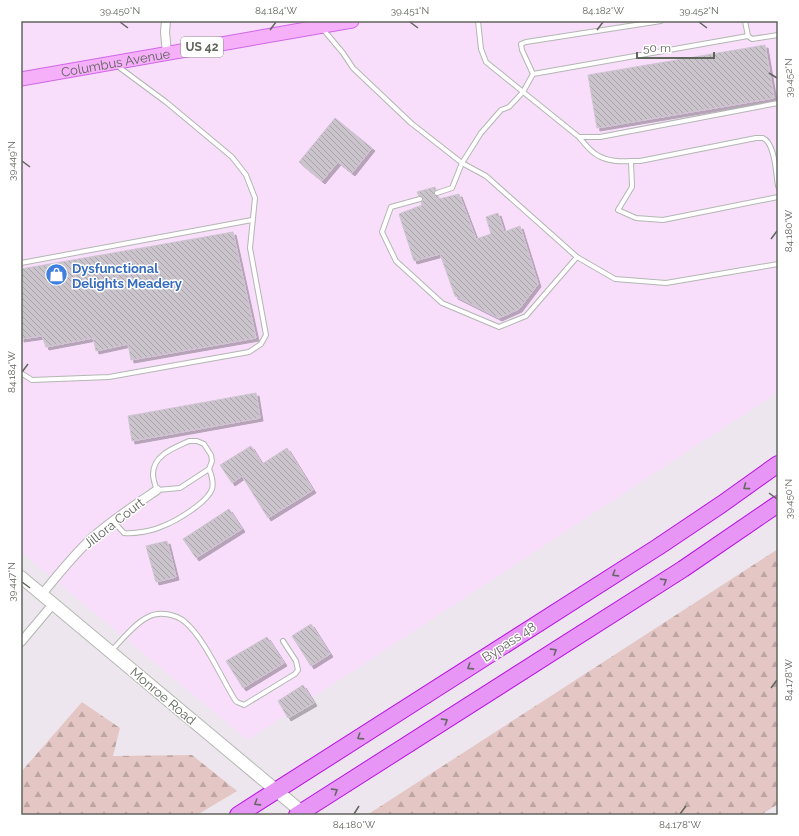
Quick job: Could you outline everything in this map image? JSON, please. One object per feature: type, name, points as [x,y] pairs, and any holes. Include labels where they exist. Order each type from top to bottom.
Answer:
[{"type":"highway","name":"Bypass 48","points":[[238,815],[658,547],[778,464]]},
{"type":"highway","points":[[302,814],[683,569],[778,504]]},
{"type":"main road","name":"Columbus Avenue","points":[[21,79],[352,21]]},
{"type":"street","points":[[166,21],[165,32],[168,53]]},
{"type":"street","name":"Jillora Court","points":[[42,594],[76,554],[92,538],[113,521],[157,490]]},
{"type":"street","name":"Monroe Road","points":[[21,576],[276,790],[302,814]]},
{"type":"street","points":[[21,642],[54,604]]},
{"type":"lane","points":[[478,21],[481,49],[486,62],[579,137],[596,155],[611,161],[640,161],[756,138],[763,138],[769,144],[773,154],[778,186]]},
{"type":"lane","points":[[533,74],[522,50],[521,44],[661,21]]},
{"type":"lane","points":[[745,21],[748,36]]},
{"type":"lane","points":[[321,26],[353,68],[411,123],[462,163],[486,176],[577,257],[615,279],[666,283],[778,264]]},
{"type":"lane","points":[[533,74],[748,36],[752,39],[778,35]]},
{"type":"lane","points":[[21,373],[32,380],[109,377],[250,352],[261,344],[266,335],[250,248],[255,198],[246,175],[232,157],[166,102],[113,63]]},
{"type":"lane","points":[[437,193],[452,188],[462,163],[481,133],[501,110],[509,107],[523,92],[533,74]]},
{"type":"lane","points":[[579,137],[600,137],[778,103]]},
{"type":"lane","points":[[632,161],[632,187],[618,210],[636,218],[663,220],[778,197]]},
{"type":"lane","points":[[420,198],[391,207],[382,232],[396,261],[442,303],[499,327],[526,316],[577,257]]},
{"type":"lane","points":[[21,263],[252,220]]},
{"type":"lane","points":[[189,441],[197,441],[204,444],[211,455],[212,461],[209,469],[180,488],[157,490],[153,475],[154,465],[161,456],[189,441]]},
{"type":"lane","points":[[113,521],[124,533],[130,534],[162,527],[181,517],[195,507],[212,490],[213,478],[209,469]]},
{"type":"lane","points":[[110,652],[129,632],[149,616],[164,614],[179,617],[186,623],[204,645],[235,700],[244,705],[295,674],[298,670],[296,661],[283,640]]},
{"type":"shaded area","points":[[21,21],[778,21],[778,392],[248,740],[21,552]]},
{"type":"green space","points":[[778,549],[778,804],[761,815],[367,815]]},
{"type":"green space","points":[[82,702],[120,728],[113,756],[192,755],[237,791],[197,815],[21,815],[21,772]]},
{"type":"building","points":[[765,45],[774,98],[597,128],[588,75]]},
{"type":"building","points":[[335,118],[372,148],[352,173],[338,162],[322,181],[299,162]]},
{"type":"building","points":[[435,187],[436,190],[434,194],[438,196],[439,199],[459,194],[476,239],[491,234],[486,217],[498,213],[504,232],[520,226],[538,284],[519,309],[499,318],[455,296],[440,254],[414,261],[399,214],[422,205],[421,202],[423,198],[419,196],[417,192]]},
{"type":"building","points":[[233,232],[256,338],[131,360],[128,344],[96,351],[93,338],[46,347],[42,336],[21,339],[21,269]]},
{"type":"building","points":[[256,393],[260,418],[132,441],[128,416]]},
{"type":"building","points":[[251,446],[262,464],[287,448],[313,490],[268,518],[242,476],[232,483],[220,465]]},
{"type":"building","points":[[229,509],[242,529],[196,558],[183,539]]},
{"type":"building","points":[[167,541],[176,577],[156,582],[146,546]]},
{"type":"building","points":[[311,624],[330,654],[311,666],[292,636]]},
{"type":"building","points":[[267,637],[284,663],[243,688],[226,661]]},
{"type":"building","points":[[303,685],[314,703],[288,718],[278,701]]},
{"type":"place","name":"Dysfunctional Delights Meadery","points":[[57,275]]}]
